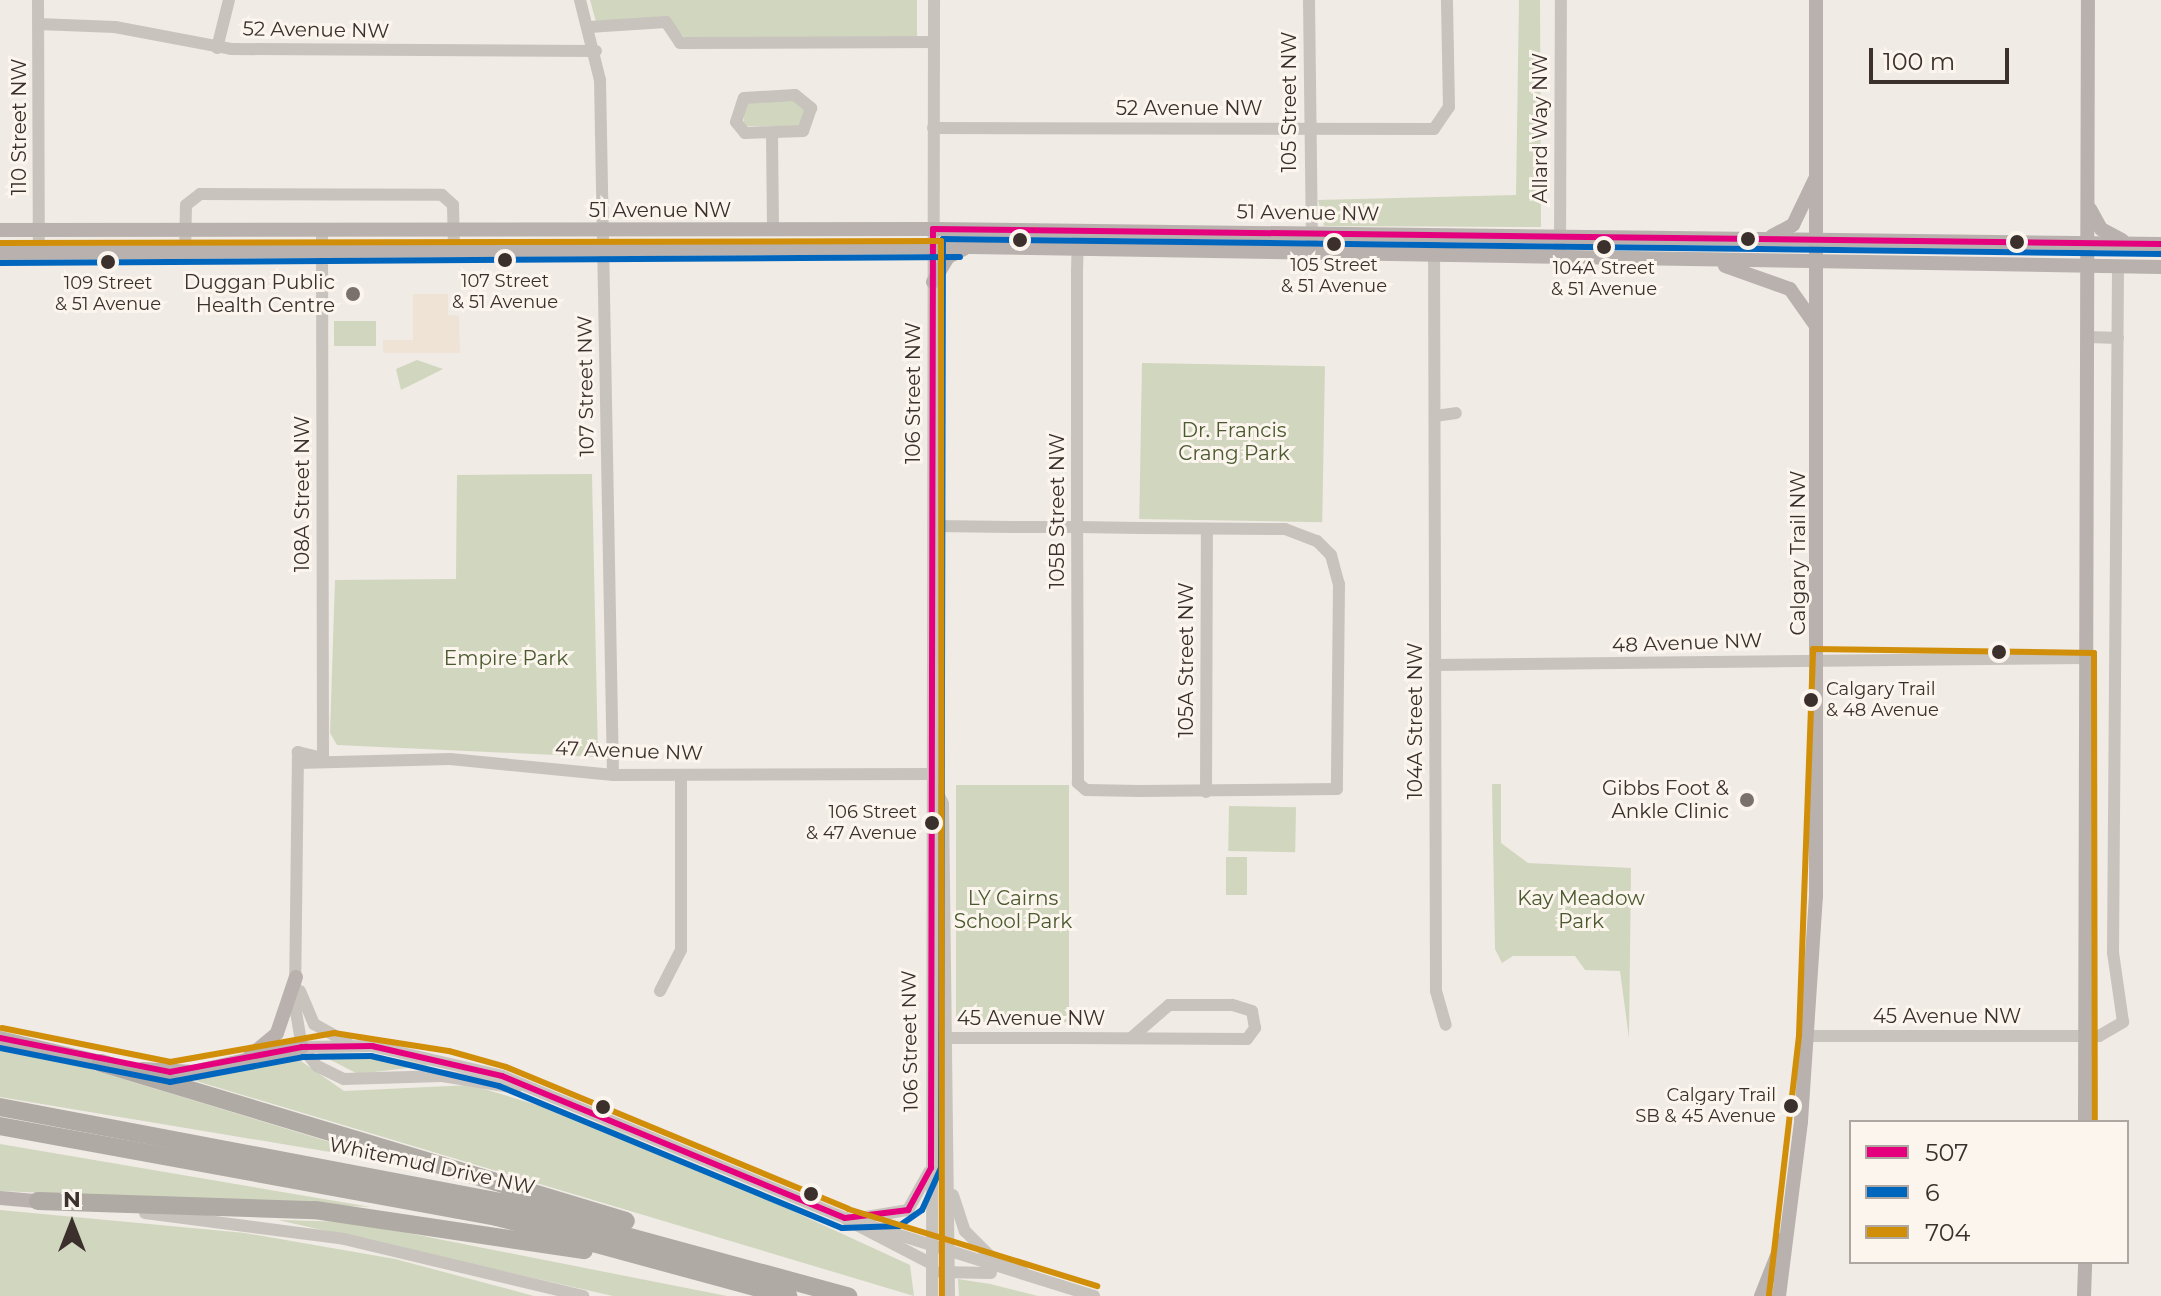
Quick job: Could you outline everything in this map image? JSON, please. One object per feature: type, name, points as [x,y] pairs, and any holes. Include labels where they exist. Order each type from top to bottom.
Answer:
[{"type":"highway","points":[[101,1063],[573,1200],[706,1262]]},
{"type":"highway","name":"Whitemud Drive NW","points":[[0,1107],[380,1175],[706,1262],[788,1296]]},
{"type":"highway","name":"Whitemud Drive NW","points":[[0,1126],[497,1217],[848,1296]]},
{"type":"highway","points":[[38,1201],[353,1214],[706,1262]]},
{"type":"main road","name":"Calgary Trail NW","points":[[1779,1296],[1809,1036],[1818,658],[1816,0]]},
{"type":"main road","points":[[2085,1120],[2088,0]]},
{"type":"main road","points":[[1755,238],[1793,225],[1817,175]]},
{"type":"main road","points":[[2088,201],[2106,233],[2156,243]]},
{"type":"main road","name":"51 Avenue NW","points":[[0,230],[933,229],[2156,243]]},
{"type":"main road","points":[[2118,268],[2124,256],[2156,243]]},
{"type":"main road","name":"51 Avenue NW","points":[[0,253],[970,247],[1434,253],[1818,264],[2161,267]]},
{"type":"main road","points":[[933,282],[948,257],[970,247]]},
{"type":"main road","points":[[1712,261],[1790,289],[1818,330]]},
{"type":"main road","points":[[239,1062],[277,1033],[296,977]]},
{"type":"main road","points":[[0,1038],[101,1063],[170,1072],[239,1062],[302,1047]]},
{"type":"main road","points":[[0,1198],[38,1201]]},
{"type":"main road","points":[[1761,1296],[1788,1231]]},
{"type":"main road","points":[[2084,1296],[2085,1264]]},
{"type":"street","name":"110 Street NW","points":[[38,0],[39,253]]},
{"type":"street","points":[[217,48],[229,0]]},
{"type":"street","name":"107 Street NW","points":[[580,0],[596,51],[603,230],[613,775]]},
{"type":"street","name":"106 Street NW","points":[[932,1286],[928,805],[934,780],[934,0]]},
{"type":"street","name":"105 Street NW","points":[[1309,0],[1312,252]]},
{"type":"street","name":"52 Avenue NW","points":[[933,128],[1309,128],[1443,123],[1447,0]]},
{"type":"street","name":"Allard Way NW","points":[[1560,257],[1561,0]]},
{"type":"street","points":[[589,27],[666,22],[680,43],[934,42]]},
{"type":"street","name":"52 Avenue NW","points":[[38,24],[115,27],[217,48],[596,51]]},
{"type":"street","points":[[795,95],[808,103],[811,120],[803,131],[772,133],[740,129],[739,102],[795,95]]},
{"type":"street","points":[[772,133],[773,230]]},
{"type":"street","points":[[185,252],[186,205],[200,194],[442,195],[453,205],[454,248]]},
{"type":"street","name":"108A Street NW","points":[[322,230],[323,758]]},
{"type":"street","name":"105B Street NW","points":[[1078,231],[1077,527],[1083,788],[1206,792]]},
{"type":"street","name":"104A Street NW","points":[[1434,235],[1436,991],[1446,1025]]},
{"type":"street","points":[[2085,1036],[2109,1035],[2125,1017],[2113,953],[2111,543],[2118,268]]},
{"type":"street","points":[[2089,337],[2118,338]]},
{"type":"street","points":[[1435,416],[1456,413]]},
{"type":"street","points":[[934,526],[1295,531],[1331,555],[1339,584],[1336,791],[1206,792]]},
{"type":"street","name":"105A Street NW","points":[[1206,792],[1207,529]]},
{"type":"street","points":[[2088,542],[2111,543]]},
{"type":"street","name":"48 Avenue NW","points":[[1435,665],[1699,667],[1818,658],[2085,658]]},
{"type":"street","points":[[323,758],[298,757],[296,977],[302,1047],[317,1066],[344,1079],[442,1076],[530,1090]]},
{"type":"street","name":"47 Avenue NW","points":[[323,758],[450,759],[613,775],[934,780]]},
{"type":"street","points":[[660,991],[681,950],[681,775]]},
{"type":"street","name":"106 Street NW","points":[[934,780],[943,804],[949,1293]]},
{"type":"street","points":[[2085,826],[2113,826]]},
{"type":"street","points":[[296,977],[310,1019],[353,1045]]},
{"type":"street","name":"45 Avenue NW","points":[[930,1038],[1247,1039],[1255,1028],[1252,1011],[1232,1005],[1169,1005],[1131,1038]]},
{"type":"street","name":"45 Avenue NW","points":[[1809,1036],[2085,1036]]},
{"type":"street","points":[[302,1047],[353,1045],[446,1061],[530,1090],[845,1218],[1010,1274],[1094,1296]]},
{"type":"street","points":[[845,1218],[902,1213],[931,1168]]},
{"type":"street","points":[[948,1169],[965,1231],[990,1256],[1054,1286]]},
{"type":"street","points":[[38,1201],[344,1239],[583,1296]]},
{"type":"street","points":[[845,1218],[932,1264],[949,1254]]},
{"type":"street","points":[[932,1286],[949,1270],[1010,1274]]},
{"type":"green space","points":[[590,0],[917,0],[917,37],[685,38],[669,20],[596,22]]},
{"type":"green space","points":[[1519,0],[1540,0],[1541,227],[1324,226],[1318,200],[1516,195]]},
{"type":"green space","points":[[795,100],[805,106],[800,127],[743,126],[746,101]]},
{"type":"green space","points":[[334,321],[376,321],[376,346],[334,346]]},
{"type":"green space","points":[[417,360],[443,369],[401,390],[396,369]]},
{"type":"green space","name":"Dr. Francis Crang Park","points":[[1142,363],[1325,366],[1322,522],[1139,519]]},
{"type":"green space","name":"Empire Park","points":[[592,474],[598,757],[337,745],[330,733],[335,580],[456,579],[457,475]]},
{"type":"green space","name":"Kay Meadow Park","points":[[1492,784],[1501,784],[1501,843],[1528,863],[1631,868],[1629,1038],[1620,971],[1585,970],[1575,956],[1513,956],[1502,963],[1495,949]]},
{"type":"green space","name":"LY Cairns School Park","points":[[956,785],[1069,785],[1069,1022],[956,1022]]},
{"type":"green space","points":[[1229,806],[1296,807],[1295,852],[1228,851]]},
{"type":"green space","points":[[1226,857],[1247,857],[1247,895],[1226,895]]},
{"type":"green space","points":[[0,1050],[57,1059],[402,1164],[0,1097]]},
{"type":"green space","points":[[315,1052],[364,1053],[432,1065],[358,1074]]},
{"type":"green space","points":[[295,1057],[344,1091],[471,1085],[610,1127],[910,1265],[914,1296],[186,1078]]},
{"type":"green space","points":[[0,1144],[371,1207],[0,1191]]},
{"type":"green space","points":[[0,1210],[245,1233],[395,1259],[534,1296],[0,1296]]},
{"type":"green space","points":[[278,1220],[352,1222],[727,1296],[613,1296]]},
{"type":"green space","points":[[958,1279],[990,1284],[1038,1296],[959,1296]]},
{"type":"shaded area","points":[[413,294],[448,294],[448,315],[459,316],[460,353],[383,353],[383,340],[413,340]]},
{"type":"transit line","name":"507","points":[[933,229],[2161,244]]},
{"type":"transit line","name":"507","points":[[0,1038],[170,1072],[302,1047],[372,1046],[502,1076],[845,1218],[908,1210],[931,1168],[933,229]]},
{"type":"transit line","name":"6","points":[[0,1048],[170,1082],[303,1057],[371,1056],[499,1086],[842,1228],[899,1226],[922,1210],[941,1168],[943,239],[2161,254]]},
{"type":"transit line","name":"704","points":[[0,243],[941,241],[942,1296]]},
{"type":"transit line","name":"6","points":[[0,263],[960,257]]},
{"type":"transit line","name":"704","points":[[1769,1295],[1799,1035],[1813,649],[2094,653],[2095,1120]]},
{"type":"transit line","name":"704","points":[[2,1028],[170,1062],[334,1033],[449,1051],[506,1067],[848,1209],[1097,1286]]},
{"type":"place","name":"105 Street & 51 Avenue","points":[[1334,244]]},
{"type":"place","name":"104A Street & 51 Avenue","points":[[1604,247]]},
{"type":"place","name":"107 Street & 51 Avenue","points":[[505,260]]},
{"type":"place","name":"109 Street & 51 Avenue","points":[[108,262]]},
{"type":"place","name":"Duggan Public Health Centre","points":[[353,294]]},
{"type":"place","name":"Calgary Trail & 48 Avenue","points":[[1811,700]]},
{"type":"place","name":"Gibbs Foot & Ankle Clinic","points":[[1747,800]]},
{"type":"place","name":"106 Street & 47 Avenue","points":[[932,823]]},
{"type":"place","name":"Calgary Trail SB & 45 Avenue","points":[[1791,1106]]}]
